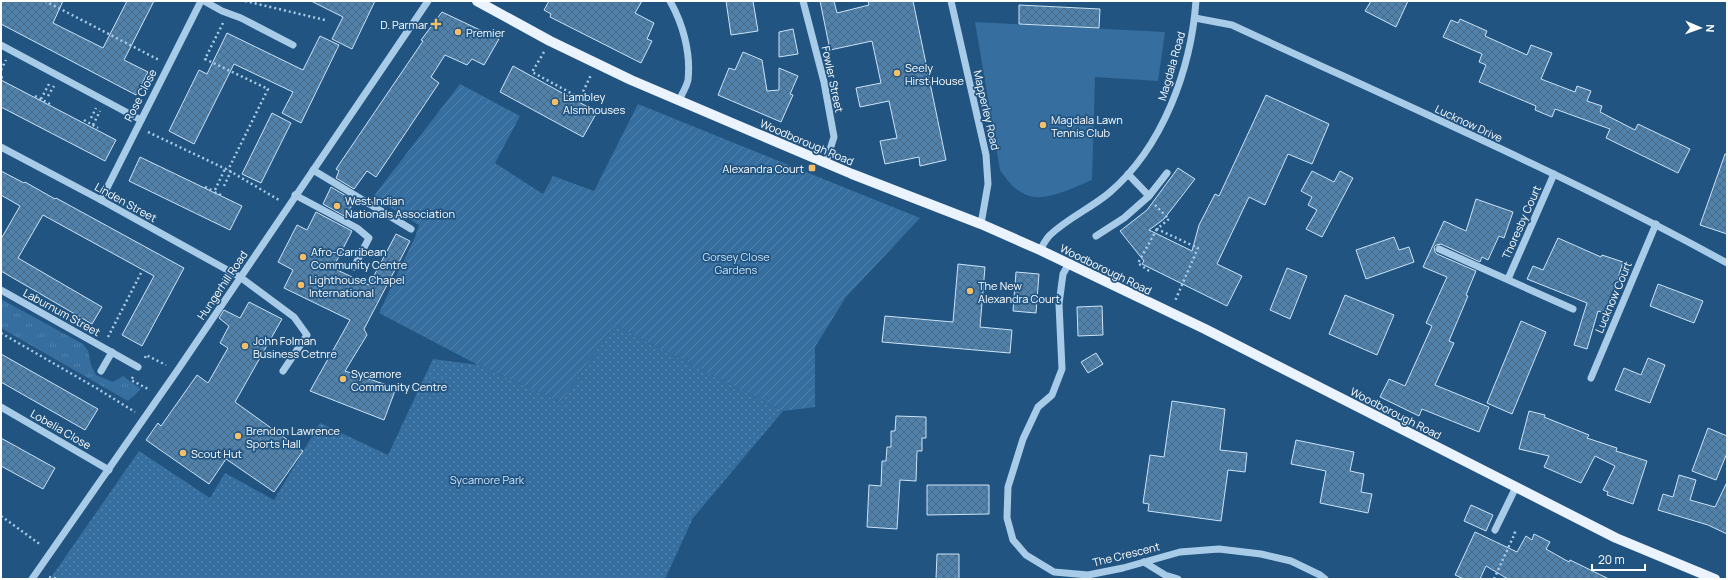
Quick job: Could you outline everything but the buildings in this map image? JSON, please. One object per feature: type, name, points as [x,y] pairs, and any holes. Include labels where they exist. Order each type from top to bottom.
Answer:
[{"type":"main road","name":"Woodborough Road","points":[[477,1],[550,41],[631,80],[852,174],[981,224],[1040,250],[1205,329],[1616,538],[1714,579]]},
{"type":"street","name":"Rose Close","points":[[101,200],[200,1]]},
{"type":"street","points":[[204,1],[293,45]]},
{"type":"street","name":"Hungerhill Road","points":[[32,579],[161,395],[295,195],[428,1]]},
{"type":"street","points":[[670,1],[683,31],[688,59],[688,81],[679,100]]},
{"type":"street","name":"Fowler Street","points":[[803,1],[824,82],[834,137],[826,162]]},
{"type":"street","name":"Mapperley Road","points":[[951,1],[986,155],[988,184],[981,224]]},
{"type":"street","name":"Magdala Road","points":[[1040,250],[1049,235],[1109,193],[1128,174],[1147,148],[1169,113],[1184,69],[1195,18],[1196,1]]},
{"type":"street","name":"Lucknow Drive","points":[[1195,18],[1232,25],[1554,174],[1656,224],[1727,263]]},
{"type":"street","points":[[1,45],[105,102],[142,120]]},
{"type":"street","name":"Linden Street","points":[[1,147],[101,200],[240,277],[294,318],[307,335],[283,370]]},
{"type":"street","points":[[313,170],[411,229]]},
{"type":"street","points":[[1096,236],[1124,218],[1149,198],[1167,173]]},
{"type":"street","points":[[1128,174],[1149,198]]},
{"type":"street","name":"Thoresby Court","points":[[1508,279],[1554,174]]},
{"type":"street","points":[[295,195],[357,228],[369,238],[354,267]]},
{"type":"street","name":"Lucknow Court","points":[[1591,378],[1656,224]]},
{"type":"street","points":[[1439,249],[1573,309]]},
{"type":"street","name":"The Crescent","points":[[1068,264],[1063,274],[1059,304],[1062,369],[1052,395],[1038,407],[1023,439],[1008,487],[1007,518],[1013,540],[1026,555],[1054,572],[1088,575],[1180,552],[1219,549],[1261,554],[1291,561],[1325,579]]},
{"type":"street","name":"Laburnum Street","points":[[1,290],[138,367]]},
{"type":"street","points":[[101,371],[112,352]]},
{"type":"street","name":"Lobelia Close","points":[[1,407],[109,470]]},
{"type":"street","points":[[1495,530],[1516,487]]},
{"type":"street","points":[[1144,562],[1165,575],[1178,579]]},
{"type":"path","points":[[45,1],[147,53]]},
{"type":"path","points":[[245,1],[326,20]]},
{"type":"path","points":[[224,186],[228,170],[268,89],[205,59],[225,12]]},
{"type":"path","points":[[550,41],[532,72],[580,98],[597,64]]},
{"type":"path","points":[[1,70],[6,60]]},
{"type":"path","points":[[41,99],[50,82]]},
{"type":"path","points":[[48,96],[54,85]]},
{"type":"path","points":[[35,96],[50,104]]},
{"type":"path","points":[[91,118],[96,107]]},
{"type":"path","points":[[93,125],[101,109]]},
{"type":"path","points":[[84,120],[98,128]]},
{"type":"path","points":[[137,126],[228,170],[288,206]]},
{"type":"path","points":[[214,192],[222,175],[228,170]]},
{"type":"path","points":[[205,187],[222,195]]},
{"type":"path","points":[[1149,198],[1169,219],[1157,229],[1138,263],[1149,270]]},
{"type":"path","points":[[1157,229],[1198,248],[1178,294]]},
{"type":"path","points":[[103,347],[141,273]]},
{"type":"path","points":[[1,333],[98,389],[144,418]]},
{"type":"path","points":[[161,395],[131,380],[146,355],[177,371]]},
{"type":"path","points":[[1,516],[51,553]]},
{"type":"path","points":[[1494,579],[1515,533],[1512,530]]},
{"type":"green space","name":"Magdala Lawn Tennis Club","points":[[975,22],[1165,32],[1158,81],[1095,77],[1092,180],[1051,196],[1034,197],[1019,191],[1000,170]]},
{"type":"green space","name":"Gorsey Close Gardens","points":[[460,84],[520,116],[495,163],[543,194],[553,176],[594,191],[638,104],[920,218],[846,297],[815,347],[815,407],[783,411],[614,325],[561,402],[478,365],[379,313],[415,237],[419,225],[373,197]]},
{"type":"green space","points":[[1,299],[83,344],[88,351],[91,365],[96,375],[113,382],[123,376],[141,389],[128,401],[1,328]]},
{"type":"green space","name":"Sycamore Park","points":[[614,325],[783,411],[693,518],[665,579],[50,579],[139,451],[210,498],[225,473],[274,500],[320,423],[388,455],[433,359],[478,365],[561,402]]},
{"type":"place","name":"D. Parmar","points":[[436,24]]},
{"type":"place","name":"Premier","points":[[458,32]]},
{"type":"place","name":"Seely Hirst House","points":[[897,73]]},
{"type":"place","name":"Lambley Alsmhouses","points":[[555,102]]},
{"type":"place","name":"Magdala Lawn Tennis Club","points":[[1043,125]]},
{"type":"place","name":"Alexandra Court","points":[[812,168]]},
{"type":"place","name":"West Indian Nationals Association","points":[[337,206]]},
{"type":"place","name":"Afro-Carribean Community Centre","points":[[303,257]]},
{"type":"place","name":"Lighthouse Chapel International","points":[[301,285]]},
{"type":"place","name":"The New Alexandra Court","points":[[970,291]]},
{"type":"place","name":"John Folman Business Cetnre","points":[[245,346]]},
{"type":"place","name":"Sycamore Community Centre","points":[[343,379]]},
{"type":"place","name":"Brendon Lawrence Sports Hall","points":[[238,436]]},
{"type":"place","name":"Scout Hut","points":[[183,453]]}]
